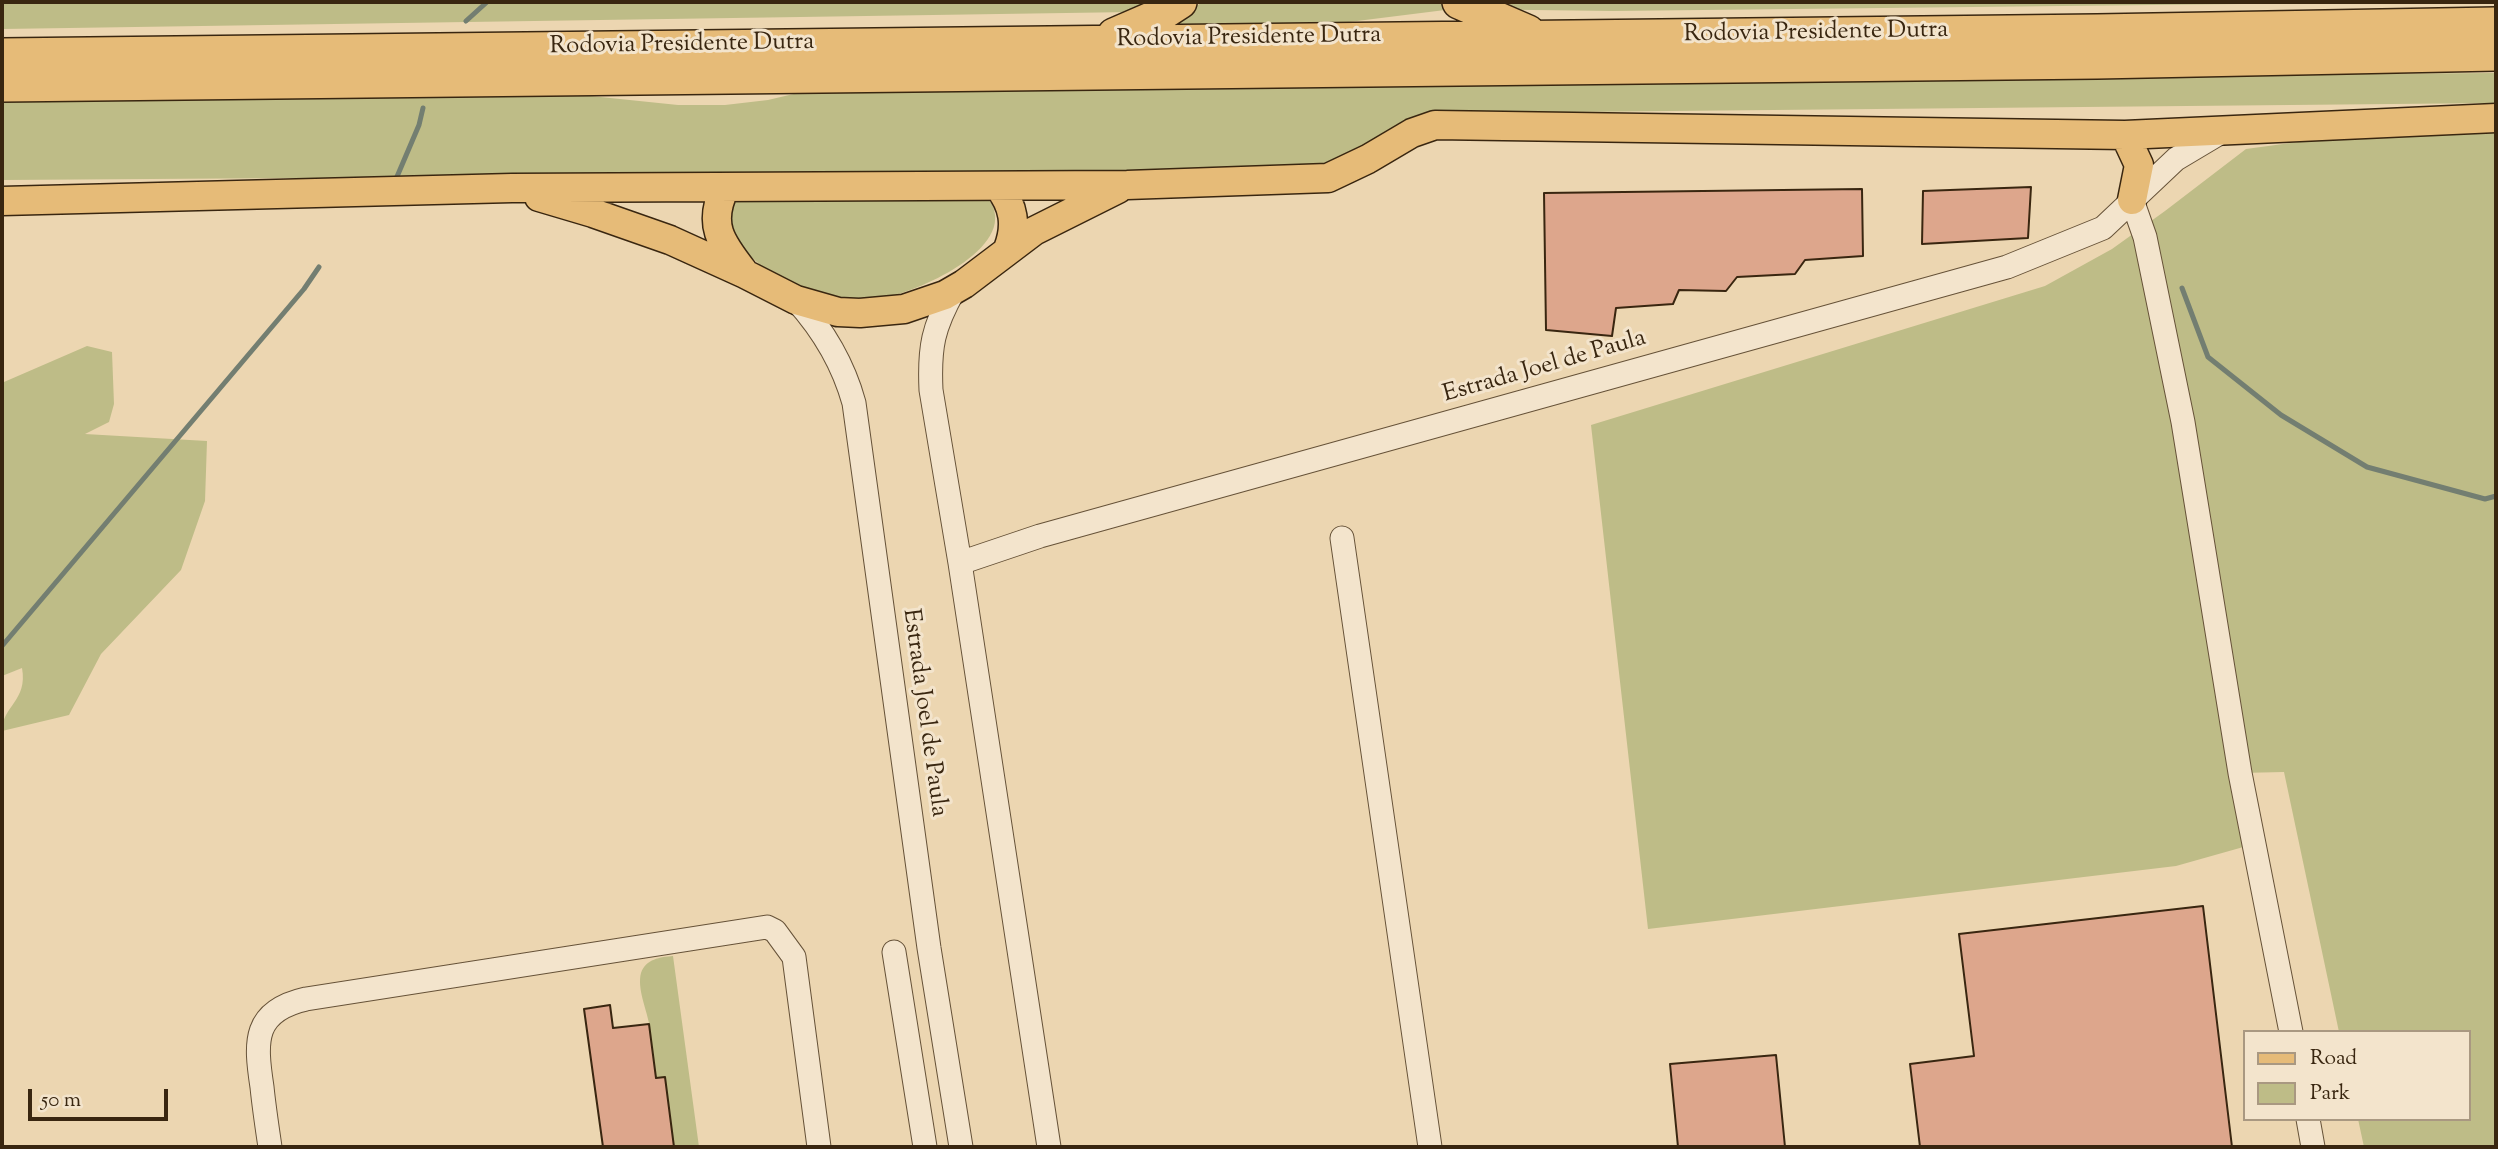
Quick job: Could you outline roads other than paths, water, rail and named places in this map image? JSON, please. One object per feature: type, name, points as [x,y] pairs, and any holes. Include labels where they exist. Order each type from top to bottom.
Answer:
[{"type":"highway","points":[[1102,41],[1160,15],[1180,2]]},
{"type":"highway","points":[[1459,2],[1536,36]]},
{"type":"highway","name":"Rodovia Presidente Dutra","points":[[2,55],[2496,24]]},
{"type":"highway","name":"Rodovia Presidente Dutra","points":[[2,85],[2097,62],[2496,54]]},
{"type":"main road","points":[[2,201],[512,188],[1127,185],[1328,178],[1368,159],[1412,133],[1435,125],[2125,135],[2496,118]]},
{"type":"main road","points":[[2125,135],[2138,165],[2132,200]]},
{"type":"main road","points":[[512,188],[632,226],[745,274],[796,300],[838,312],[883,312],[925,303],[954,289],[1008,248],[1060,216],[1127,185]]},
{"type":"main road","points":[[998,186],[1013,215],[1014,226],[1008,248]]},
{"type":"main road","points":[[725,188],[717,209],[718,232],[722,243],[745,274]]},
{"type":"street","name":"Estrada Joel de Paula","points":[[960,563],[1040,536],[2007,267],[2103,228],[2176,159],[2223,131]]},
{"type":"street","points":[[2132,200],[2146,237],[2183,422],[2240,772],[2291,1030]]},
{"type":"street","points":[[954,289],[938,318],[931,349],[931,390],[1049,1147]]},
{"type":"street","name":"Estrada Joel de Paula","points":[[796,300],[810,315],[833,349],[854,403],[929,948],[961,1147]]},
{"type":"street","points":[[1342,538],[1430,1147]]},
{"type":"street","points":[[270,1147],[257,1044],[263,1025],[276,1010],[286,1005],[306,999],[767,927],[775,931],[794,957],[819,1147]]},
{"type":"street","points":[[894,952],[925,1147]]},
{"type":"street","points":[[2308,1121],[2313,1147]]},
{"type":"waterway","points":[[466,21],[487,2]]},
{"type":"waterway","points":[[396,179],[419,125],[423,108]]},
{"type":"waterway","points":[[2,646],[304,289],[319,267]]},
{"type":"waterway","points":[[2182,288],[2208,357],[2281,415],[2367,467],[2485,499],[2496,496]]}]
